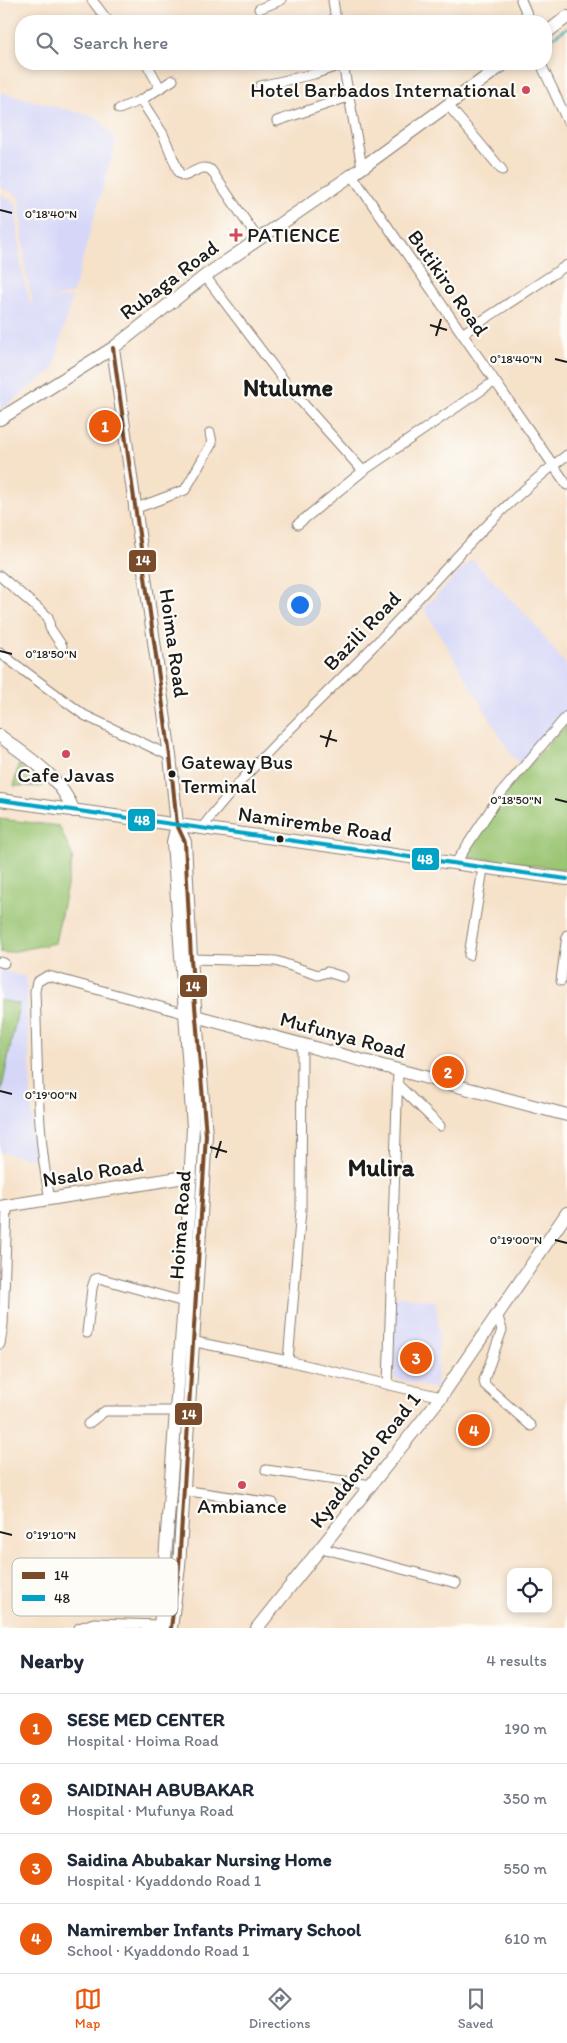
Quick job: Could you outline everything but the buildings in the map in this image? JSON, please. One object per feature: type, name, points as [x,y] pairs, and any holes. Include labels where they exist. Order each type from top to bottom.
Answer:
[{"type":"main road","points":[[552,28],[567,17]]},
{"type":"main road","name":"Rubaga Road","points":[[0,419],[113,348],[205,276],[357,171],[496,70]]},
{"type":"main road","name":"Hoima Road","points":[[113,348],[170,756],[177,825],[173,842],[206,1135],[178,1570]]},
{"type":"main road","points":[[0,736],[55,778],[67,794],[74,811]]},
{"type":"main road","points":[[40,806],[67,794]]},
{"type":"main road","name":"Namirembe Road","points":[[0,800],[483,869],[567,879]]},
{"type":"main road","name":"Hoima Road","points":[[167,1558],[175,1411],[184,1302],[193,1127],[191,959],[185,842],[177,825]]},
{"type":"main road","name":"Mufunya Road","points":[[191,1015],[302,1045],[398,1077],[567,1116]]},
{"type":"main road","name":"Nsalo Road","points":[[3,1206],[191,1176]]},
{"type":"main road","name":"Kyaddondo Road 1","points":[[257,1628],[441,1398],[567,1214]]},
{"type":"street","points":[[92,0],[103,15]]},
{"type":"street","points":[[259,9],[281,0]]},
{"type":"street","points":[[333,0],[335,15]]},
{"type":"street","points":[[521,0],[527,15]]},
{"type":"street","points":[[150,70],[160,88]]},
{"type":"street","points":[[260,86],[326,70]]},
{"type":"street","name":"Butikiro Road","points":[[344,70],[357,171],[462,334],[567,485]]},
{"type":"street","points":[[544,70],[567,120]]},
{"type":"street","points":[[119,109],[141,100],[172,80]]},
{"type":"street","points":[[277,121],[348,97]]},
{"type":"street","points":[[141,100],[162,134],[179,173],[184,176],[200,168],[211,170],[258,239]]},
{"type":"street","points":[[448,104],[502,170]]},
{"type":"street","points":[[462,334],[567,265]]},
{"type":"street","points":[[205,276],[292,391],[363,471]]},
{"type":"street","points":[[298,524],[363,471],[495,381]]},
{"type":"street","points":[[134,509],[185,490],[212,444],[210,433]]},
{"type":"street","name":"Bazili Road","points":[[201,829],[216,810],[305,714],[388,631],[452,561],[553,465],[567,455]]},
{"type":"street","points":[[0,576],[48,617],[50,628],[62,646]]},
{"type":"street","points":[[0,653],[84,715],[170,756]]},
{"type":"street","points":[[455,864],[502,792],[567,716]]},
{"type":"street","points":[[469,955],[483,869]]},
{"type":"street","points":[[561,981],[567,934]]},
{"type":"street","points":[[191,959],[276,962],[318,975],[327,972],[343,977]]},
{"type":"street","points":[[50,1199],[44,1162],[35,992],[37,982],[47,976],[52,977],[191,1015]]},
{"type":"street","points":[[288,1361],[300,1210],[302,1045]]},
{"type":"street","points":[[398,1077],[440,1126]]},
{"type":"street","points":[[388,1385],[398,1077]]},
{"type":"street","points":[[0,1344],[2,1324],[3,1206]]},
{"type":"street","points":[[87,1333],[92,1288],[95,1279],[99,1278],[184,1302]]},
{"type":"street","points":[[498,1317],[502,1330],[484,1380],[485,1385],[531,1426]]},
{"type":"street","points":[[192,1341],[288,1361],[441,1398]]},
{"type":"street","points":[[88,1424],[105,1411],[175,1411]]},
{"type":"street","points":[[266,1470],[372,1485]]},
{"type":"street","points":[[182,1490],[273,1503]]},
{"type":"street","points":[[321,1548],[456,1583]]},
{"type":"street","points":[[79,1628],[94,1623],[163,1627]]},
{"type":"shaded area","points":[[0,92],[98,118],[116,141],[73,293],[46,300],[72,297],[53,370],[0,410],[0,193],[16,204],[21,267],[30,303],[33,302],[26,274],[19,196],[0,187]]},
{"type":"shaded area","points":[[472,559],[530,619],[567,666],[567,714],[522,764],[512,756],[424,608]]},
{"type":"shaded area","points":[[0,970],[26,977],[34,1159],[0,1152]]},
{"type":"shaded area","points":[[393,1296],[436,1301],[439,1333],[436,1389],[395,1378],[392,1339]]},
{"type":"green space","points":[[567,725],[567,870],[467,857],[485,822],[511,787]]},
{"type":"green space","points":[[18,765],[44,785],[42,787],[14,786]]},
{"type":"green space","points":[[0,819],[59,826],[73,857],[55,943],[6,953],[0,952]]},
{"type":"green space","points":[[0,1000],[19,1004],[1,1093],[0,1093]]},
{"type":"waterway","points":[[552,38],[567,28]]},
{"type":"transit line","name":"14","points":[[113,348],[170,756],[177,825],[185,842],[191,959],[206,1135],[178,1575]]},
{"type":"transit line","name":"48","points":[[0,800],[567,879]]},
{"type":"transit line","name":"14","points":[[171,1628],[173,1616]]},
{"type":"place","name":"Hotel Barbados International","points":[[526,90]]},
{"type":"place","name":"PATIENCE","points":[[236,235]]},
{"type":"place","name":"SESE MED CENTER","points":[[105,426]]},
{"type":"place","name":"Cafe Javas","points":[[66,754]]},
{"type":"place","name":"Gateway Bus Terminal","points":[[172,774]]},
{"type":"place","name":"SAIDINAH ABUBAKAR","points":[[448,1072]]},
{"type":"place","name":"Saidina Abubakar Nursing Home","points":[[416,1358]]},
{"type":"place","name":"Namirember Infants Primary School","points":[[474,1430]]},
{"type":"place","name":"Ambiance","points":[[242,1485]]},
{"type":"district","name":"Ntulume","points":[[288,388]]},
{"type":"district","name":"Mulira","points":[[381,1168]]}]
